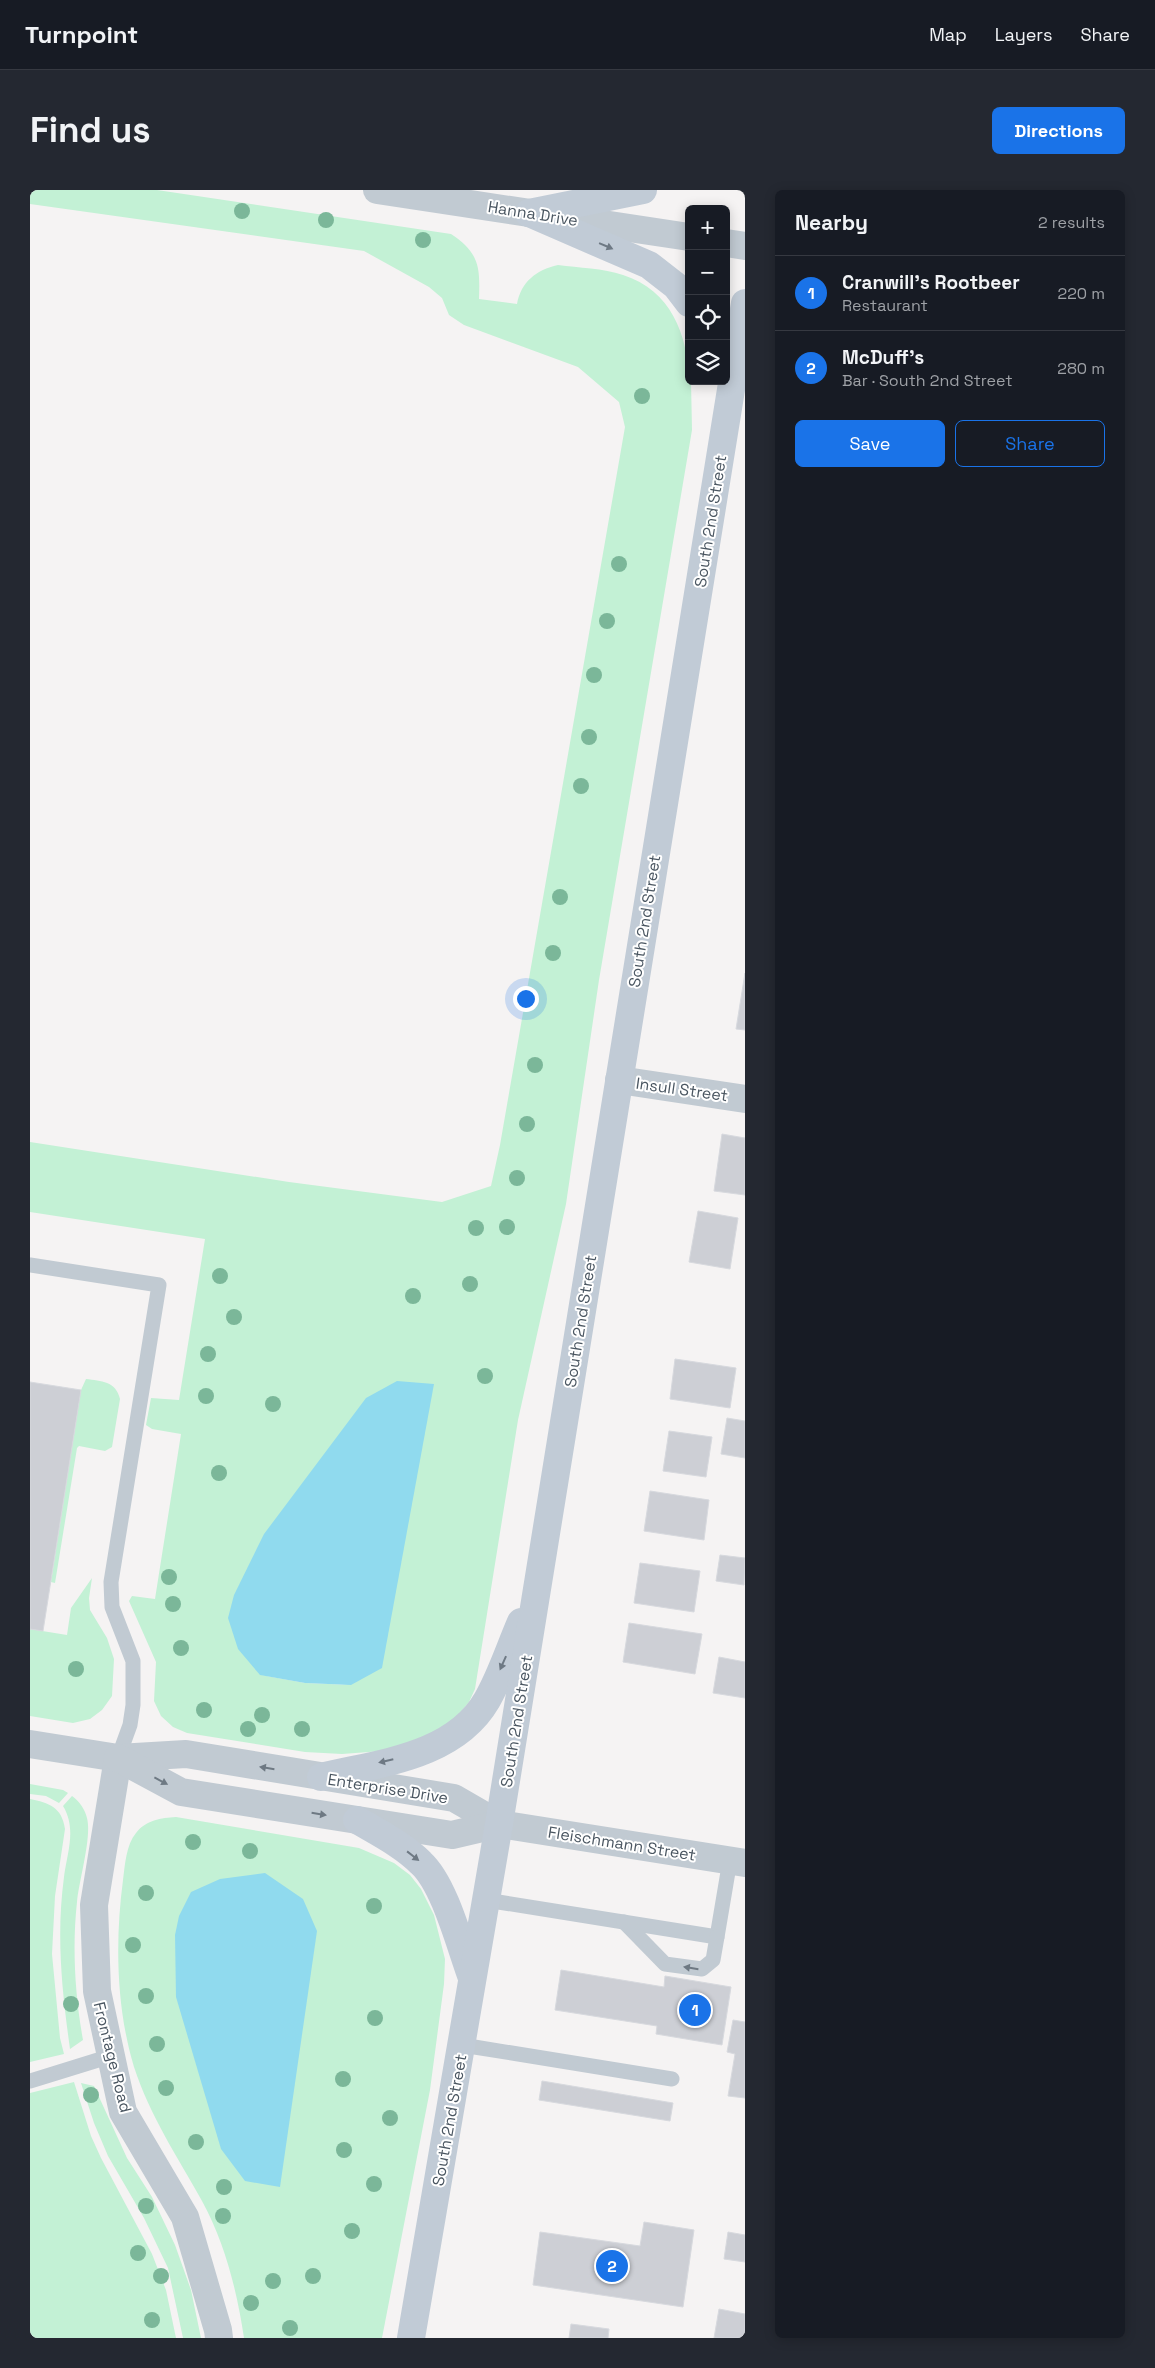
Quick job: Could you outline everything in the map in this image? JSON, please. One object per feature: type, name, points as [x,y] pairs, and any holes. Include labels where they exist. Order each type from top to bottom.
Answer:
[{"type":"main road","points":[[529,213],[643,190]]},
{"type":"main road","points":[[529,213],[649,265],[676,286],[685,298]]},
{"type":"main road","name":"South 2nd Street","points":[[410,2338],[499,1824],[745,303]]},
{"type":"main road","points":[[713,385],[722,445]]},
{"type":"main road","points":[[321,1777],[420,1753],[448,1739],[468,1723],[487,1701],[537,1586]]},
{"type":"main road","points":[[357,1820],[398,1845],[422,1863],[438,1884],[472,1978]]},
{"type":"street","name":"Hanna Drive","points":[[377,190],[685,236]]},
{"type":"street","points":[[730,244],[745,246]]},
{"type":"street","name":"Insull Street","points":[[619,1080],[745,1099]]},
{"type":"street","name":"Enterprise Drive","points":[[30,1744],[118,1758],[186,1754],[454,1798],[499,1824]]},
{"type":"street","name":"Enterprise Drive","points":[[118,1758],[181,1792],[452,1835],[499,1824]]},
{"type":"street","name":"Frontage Road","points":[[118,1758],[94,1905],[97,1991],[123,2112],[185,2218],[219,2338]]},
{"type":"street","name":"Fleischmann Street","points":[[499,1824],[738,1862]]},
{"type":"lane","points":[[30,1265],[159,1285],[111,1582],[112,1607],[134,1661],[133,1705],[130,1725],[118,1758]]},
{"type":"lane","points":[[624,1922],[665,1964],[702,1970],[713,1960],[717,1937],[738,1862]]},
{"type":"lane","points":[[486,1900],[717,1937]]},
{"type":"lane","points":[[462,2045],[672,2079]]},
{"type":"lane","points":[[30,2081],[111,2056]]},
{"type":"green space","points":[[30,190],[157,190],[451,234],[461,241],[473,255],[478,270],[479,299],[517,304],[522,289],[531,278],[543,270],[558,265],[615,273],[640,282],[665,303],[674,316],[685,347],[685,385],[691,385],[692,430],[599,980],[566,1204],[518,1420],[475,1689],[469,1702],[455,1719],[437,1734],[382,1751],[342,1754],[305,1752],[187,1733],[173,1727],[161,1716],[154,1701],[156,1662],[129,1601],[132,1596],[155,1599],[181,1434],[152,1429],[146,1425],[151,1398],[179,1400],[205,1239],[30,1212],[30,1142],[289,1182],[442,1202],[491,1186],[500,1145],[625,427],[619,402],[578,367],[464,325],[449,315],[442,298],[429,287],[364,251],[30,204]],"holes":[[[261,1675],[351,1685],[305,1683]]]},
{"type":"green space","points":[[86,1379],[102,1381],[111,1385],[118,1393],[120,1399],[112,1447],[105,1451],[79,1446],[77,1448],[55,1583],[51,1582],[81,1390]]},
{"type":"green space","points":[[92,1578],[89,1598],[90,1610],[107,1638],[114,1659],[112,1696],[102,1710],[90,1719],[73,1723],[30,1716],[30,1629],[67,1635],[71,1608]]},
{"type":"green space","points":[[30,1784],[63,1790],[68,1793],[59,1803],[46,1796],[30,1794]]},
{"type":"green space","points":[[72,1796],[83,1808],[87,1818],[88,1836],[78,1893],[75,1936],[76,1989],[83,2040],[70,2049],[62,1985],[60,1921],[70,1841],[69,1823],[63,1806]]},
{"type":"green space","points":[[30,1799],[54,1807],[61,1816],[65,1829],[55,1896],[52,1954],[60,2038],[64,2054],[30,2062]]},
{"type":"green space","points":[[176,1817],[359,1848],[394,1863],[410,1875],[421,1889],[434,1915],[445,1959],[444,1984],[430,2090],[382,2338],[244,2338],[234,2285],[224,2250],[202,2201],[156,2119],[140,2085],[128,2044],[120,1998],[118,1950],[124,1868],[130,1843],[144,1825],[154,1820]]},
{"type":"green space","points":[[74,2082],[91,2136],[152,2254],[166,2290],[176,2338],[30,2338],[30,2093]]},
{"type":"green space","points":[[81,2083],[94,2086],[127,2158],[152,2197],[175,2245],[191,2290],[201,2338],[183,2338],[168,2268],[144,2218],[108,2156],[94,2123]]},
{"type":"water","points":[[397,1381],[434,1384],[382,1668],[351,1685],[305,1683],[260,1675],[238,1649],[228,1618],[234,1595],[264,1534],[366,1398]]},
{"type":"water","points":[[265,1873],[303,1899],[317,1931],[280,2187],[245,2181],[221,2149],[176,1997],[175,1935],[179,1916],[191,1892],[220,1879]]},
{"type":"building","points":[[745,973],[745,1030],[736,1029]]},
{"type":"building","points":[[722,1134],[745,1138],[745,1195],[714,1191]]},
{"type":"building","points":[[698,1211],[738,1218],[730,1269],[689,1262]]},
{"type":"building","points":[[675,1359],[736,1368],[730,1408],[670,1399]]},
{"type":"building","points":[[30,1382],[81,1390],[43,1631],[30,1629]]},
{"type":"building","points":[[727,1418],[745,1421],[745,1458],[721,1454]]},
{"type":"building","points":[[669,1431],[712,1437],[706,1477],[663,1471]]},
{"type":"building","points":[[650,1491],[709,1500],[704,1540],[644,1531]]},
{"type":"building","points":[[720,1555],[745,1558],[744,1585],[716,1581]]},
{"type":"building","points":[[640,1563],[700,1571],[694,1612],[634,1603]]},
{"type":"building","points":[[629,1623],[702,1634],[695,1674],[623,1662]]},
{"type":"building","points":[[719,1657],[745,1662],[745,1698],[713,1693]]},
{"type":"building","points":[[561,1970],[664,1987],[665,1976],[731,1987],[722,2045],[656,2034],[657,2026],[555,2010]]},
{"type":"building","points":[[733,2020],[745,2022],[745,2098],[728,2096],[735,2054],[727,2052]]},
{"type":"building","points":[[542,2081],[673,2103],[670,2121],[539,2100]]},
{"type":"building","points":[[644,2222],[694,2230],[683,2307],[533,2285],[540,2232],[640,2246]]},
{"type":"building","points":[[728,2232],[745,2235],[745,2262],[724,2259]]},
{"type":"building","points":[[719,2309],[745,2314],[745,2338],[714,2338]]},
{"type":"building","points":[[571,2324],[609,2329],[608,2338],[569,2338]]},
{"type":"place","name":"Cranwill's Rootbeer","points":[[695,2010]]},
{"type":"place","name":"McDuff's","points":[[612,2266]]}]
